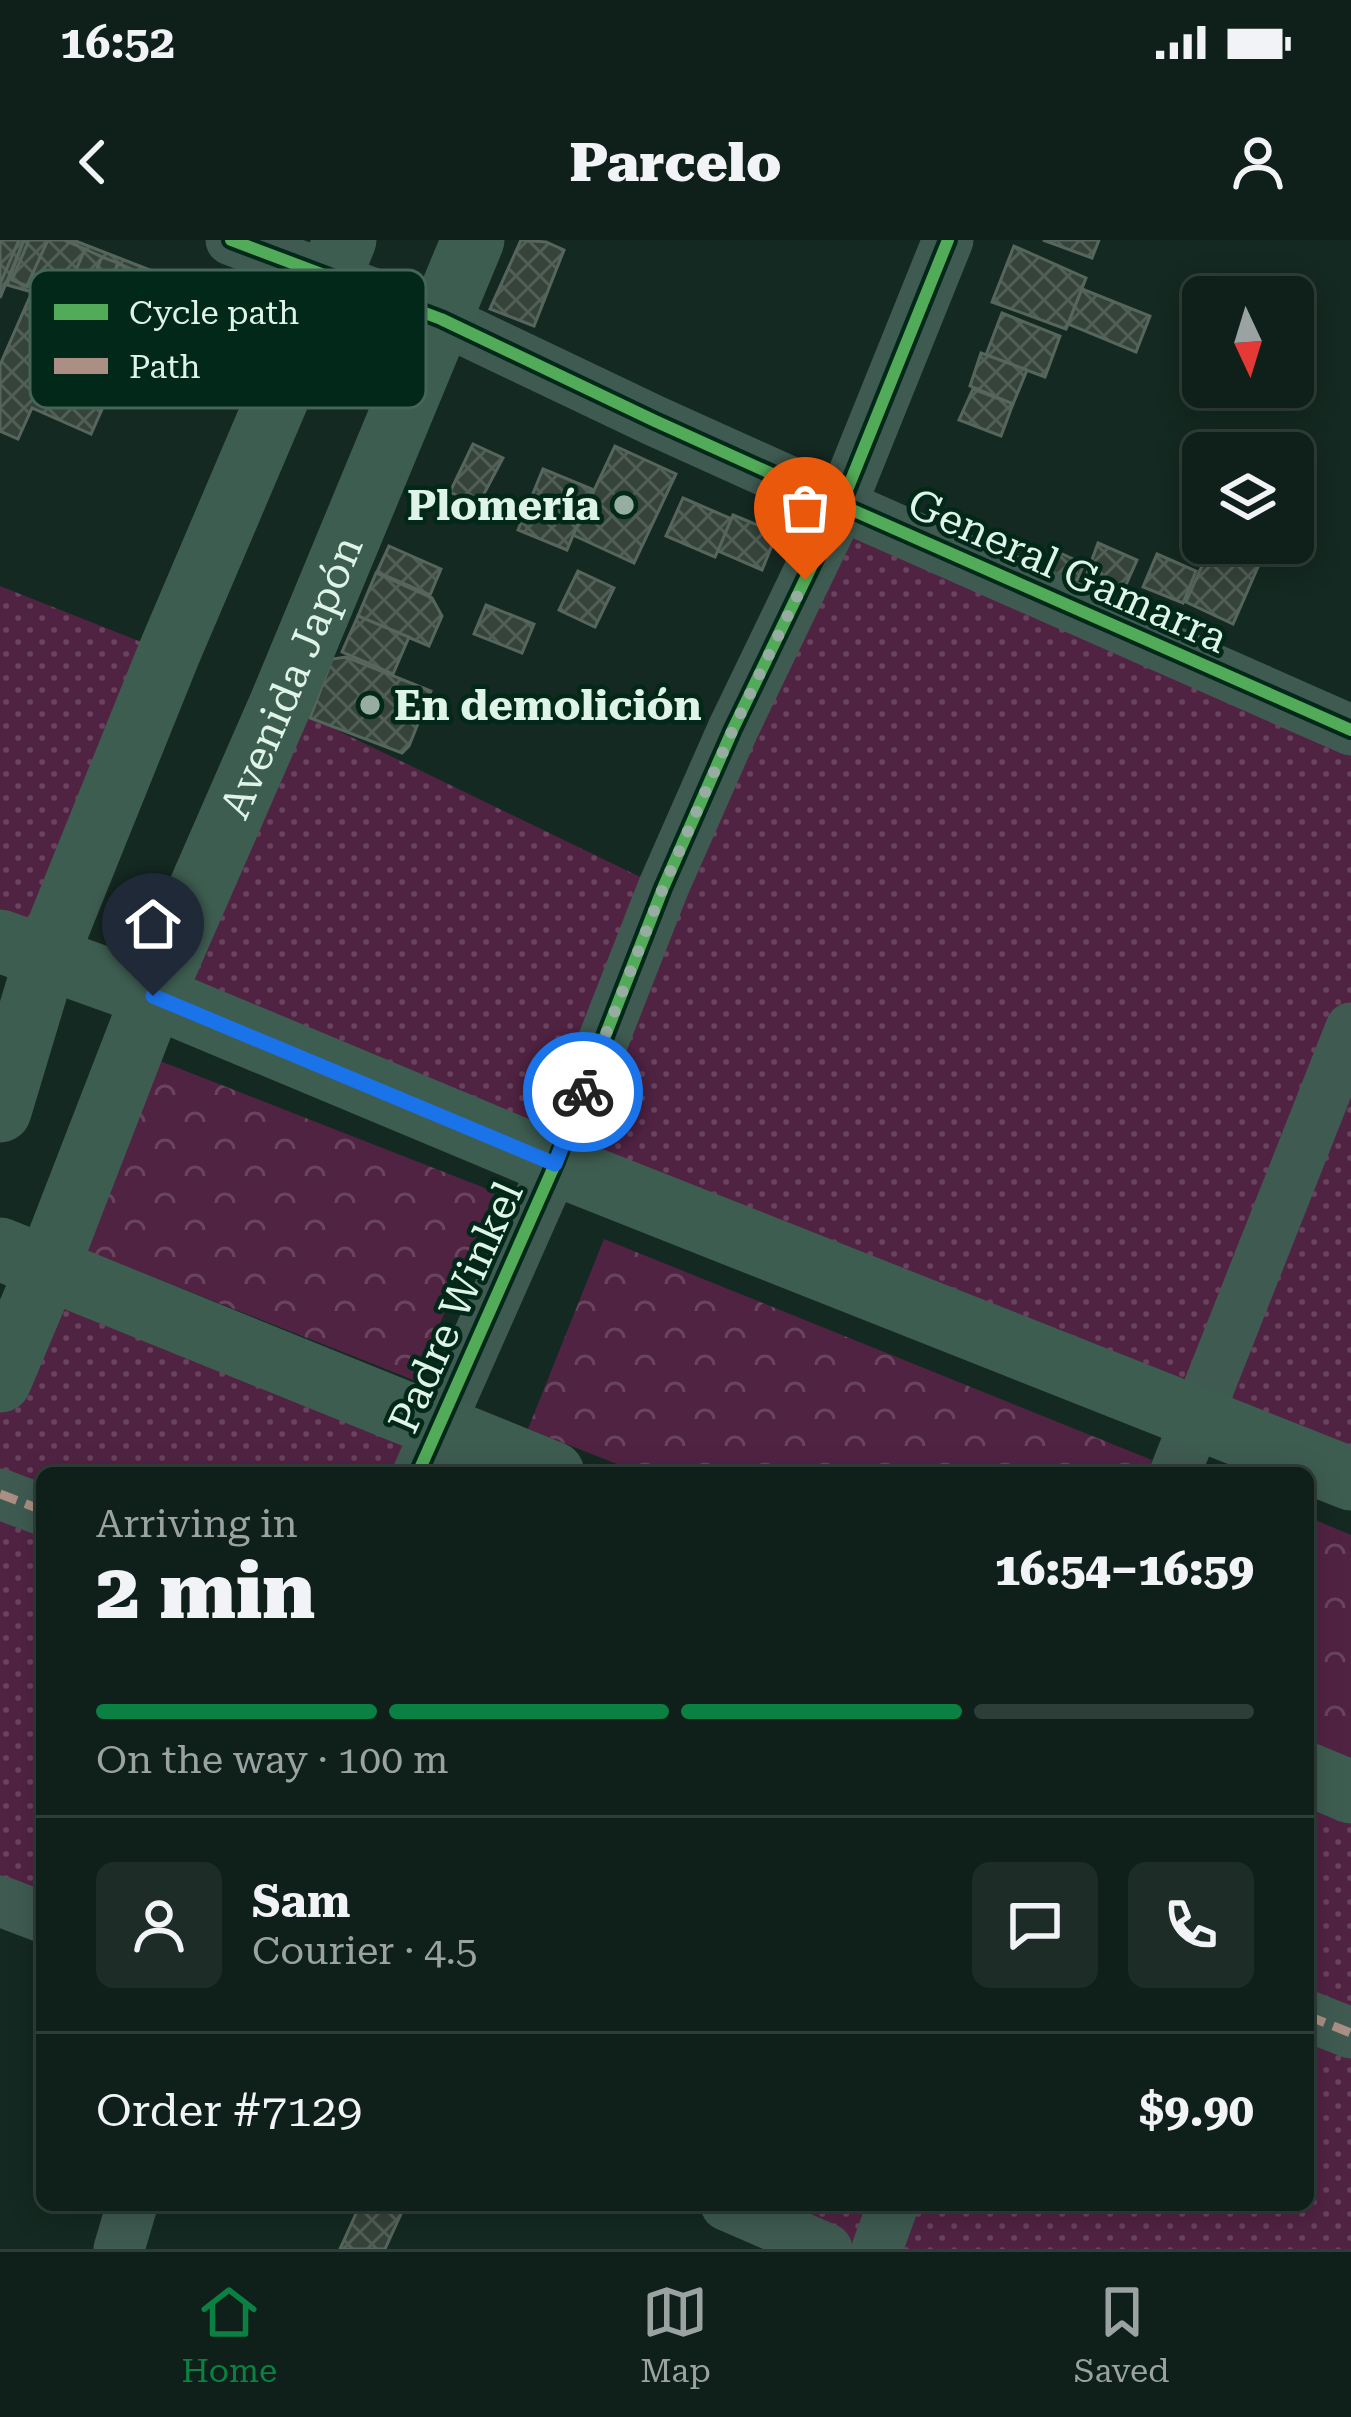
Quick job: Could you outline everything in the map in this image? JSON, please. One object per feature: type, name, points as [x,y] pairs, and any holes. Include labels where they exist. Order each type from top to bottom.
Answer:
[{"type":"main road","name":"Avenida Japón","points":[[426,355],[473,240]]},
{"type":"main road","points":[[0,1111],[23,950],[169,653],[273,408]]},
{"type":"main road","name":"Avenida Japón","points":[[0,1381],[24,1258],[153,996],[404,408]]},
{"type":"main road","points":[[23,950],[153,996],[555,1164],[1186,1445],[1293,1467]]},
{"type":"main road","points":[[24,1258],[427,1450],[520,1467]]},
{"type":"main road","points":[[1314,1471],[1351,1479]]},
{"type":"main road","points":[[1314,1777],[1351,1792]]},
{"type":"street","name":"General Gamarra","points":[[231,240],[337,259]]},
{"type":"street","name":"Padre Winkel","points":[[427,1450],[555,1164],[663,888],[841,505],[948,240]]},
{"type":"street","name":"General Gamarra","points":[[426,310],[655,421],[1351,730]]},
{"type":"street","points":[[1186,1445],[1351,1028]]},
{"type":"street","points":[[0,1494],[36,1508]]},
{"type":"street","points":[[0,1901],[36,1915]]},
{"type":"street","points":[[1314,2018],[1351,2033]]},
{"type":"street","points":[[118,2249],[130,2211]]},
{"type":"street","points":[[740,2211],[827,2249]]},
{"type":"street","points":[[877,2249],[891,2211]]},
{"type":"green space","points":[[841,505],[1351,728],[1351,1479],[153,996],[281,703],[663,888]]},
{"type":"green space","points":[[0,586],[169,653],[46,958],[0,941]]},
{"type":"green space","points":[[160,1061],[495,1192],[416,1381],[84,1250]]},
{"type":"green space","points":[[604,1239],[1152,1460],[1149,1467],[625,1467],[528,1429]]},
{"type":"green space","points":[[48,1267],[538,1467],[36,1467],[36,1915],[0,1901],[0,1381]]},
{"type":"green space","points":[[1314,1520],[1351,1535],[1351,1758],[1314,1743]]},
{"type":"green space","points":[[1314,1777],[1351,1792],[1351,2249],[827,2249],[740,2211],[1314,2211]]},
{"type":"building","points":[[0,240],[24,240],[0,298]]},
{"type":"building","points":[[0,240],[19,240],[0,284]]},
{"type":"building","points":[[24,240],[73,240],[150,270],[30,270],[30,291],[7,285]]},
{"type":"building","points":[[29,240],[48,240],[34,270],[30,270],[27,286],[12,280]]},
{"type":"building","points":[[48,240],[64,240],[85,249],[76,270],[34,270]]},
{"type":"building","points":[[521,240],[546,242],[564,250],[534,326],[490,309]]},
{"type":"building","points":[[1043,240],[1099,240],[1092,258]]},
{"type":"building","points":[[1014,246],[1086,278],[1066,329],[992,302]]},
{"type":"building","points":[[85,249],[102,257],[96,270],[76,270]]},
{"type":"building","points":[[102,257],[118,263],[115,270],[96,270]]},
{"type":"building","points":[[1082,289],[1150,316],[1136,352],[1068,324]]},
{"type":"building","points":[[30,297],[32,408],[18,439],[0,431],[0,365]]},
{"type":"building","points":[[1002,313],[1060,336],[1045,377],[986,355]]},
{"type":"building","points":[[981,353],[1027,370],[1013,404],[970,386]]},
{"type":"building","points":[[973,389],[1013,404],[1001,436],[959,420]]},
{"type":"building","points":[[32,408],[103,408],[91,434]]},
{"type":"building","points":[[473,444],[503,458],[478,505],[450,492]]},
{"type":"building","name":"Plomería","points":[[615,446],[676,474],[634,563],[573,535]]},
{"type":"building","points":[[543,469],[592,489],[567,550],[518,530]]},
{"type":"building","points":[[683,498],[732,519],[715,557],[666,536]]},
{"type":"building","points":[[733,515],[777,533],[762,570],[718,551]]},
{"type":"building","points":[[1098,543],[1137,560],[1116,607],[1081,590]]},
{"type":"building","points":[[389,546],[441,569],[430,595],[377,572]]},
{"type":"building","points":[[1058,552],[1084,564],[1074,587],[1047,577]]},
{"type":"building","points":[[1157,554],[1196,571],[1183,603],[1143,587]]},
{"type":"building","points":[[1203,564],[1259,564],[1233,624],[1186,602]]},
{"type":"building","points":[[578,571],[614,588],[595,627],[559,610]]},
{"type":"building","points":[[376,573],[432,598],[442,616],[429,646],[358,616]]},
{"type":"building","points":[[486,605],[534,624],[522,653],[474,634]]},
{"type":"building","points":[[358,616],[409,637],[393,674],[342,652]]},
{"type":"building","name":"En demolición","points":[[346,657],[431,691],[402,753],[310,718],[332,659]]},
{"type":"building","points":[[357,2211],[402,2211],[385,2249],[340,2249]]},
{"type":"marked path","points":[[0,1494],[36,1508]]},
{"type":"marked path","points":[[1314,2018],[1351,2033]]},
{"type":"cycle path","points":[[231,240],[311,270]]},
{"type":"cycle path","points":[[421,1467],[555,1164],[663,888],[841,505],[948,240]]},
{"type":"cycle path","points":[[426,313],[841,505],[1351,730]]},
{"type":"way so far","points":[[583,1092],[663,888],[805,580]]},
{"type":"place","name":"Plomería","points":[[624,505]]},
{"type":"place","name":"En demolición","points":[[370,705]]},
{"type":"route","points":[[153,996],[555,1164],[583,1092]]}]
